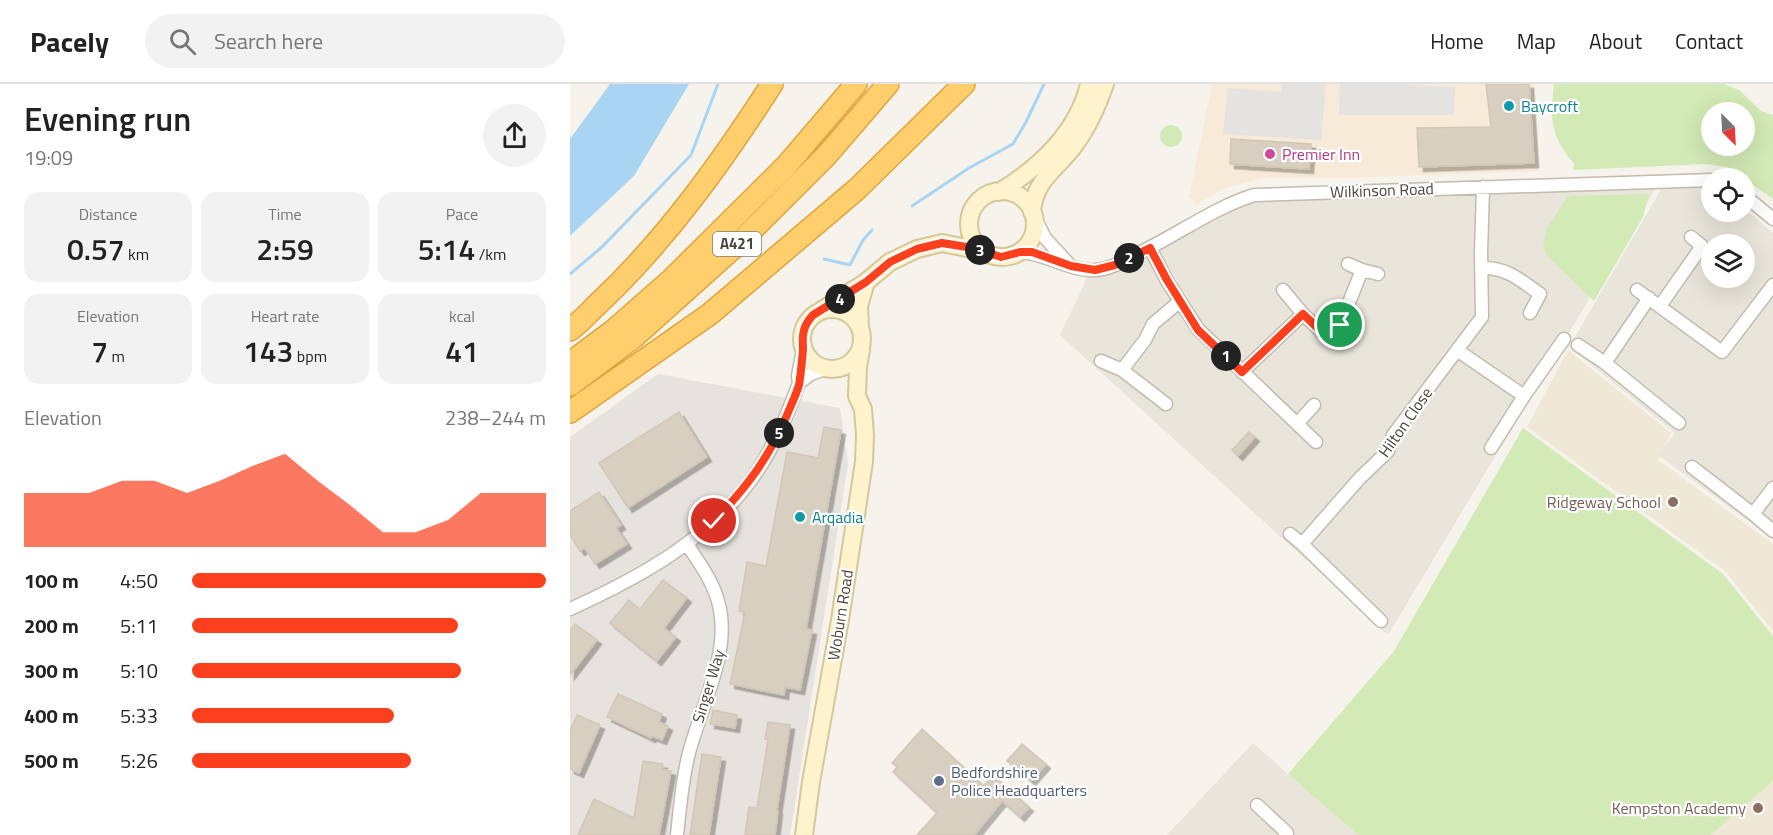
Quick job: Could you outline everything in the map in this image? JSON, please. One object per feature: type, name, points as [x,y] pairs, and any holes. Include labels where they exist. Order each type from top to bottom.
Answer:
[{"type":"highway","points":[[570,330],[622,280],[667,231],[734,143],[772,84]]},
{"type":"highway","name":"A421","points":[[570,363],[613,331],[671,280],[786,166],[856,84]]},
{"type":"highway","name":"A421","points":[[570,385],[634,337],[741,241],[826,156],[888,84]]},
{"type":"highway","points":[[570,412],[710,314],[857,189],[964,84]]},
{"type":"main road","points":[[999,192],[1033,170],[1052,151],[1073,121],[1084,101],[1089,84]]},
{"type":"main road","points":[[866,282],[859,306],[863,342],[856,358],[839,369],[827,369],[812,362],[803,349],[801,340],[807,322],[903,255],[942,243],[1001,257],[1020,252],[1033,236],[1035,193],[1085,130],[1094,114],[1105,84]]},
{"type":"main road","points":[[942,243],[969,220],[979,201],[988,195],[1009,192],[1019,196],[1027,203],[1033,214]]},
{"type":"main road","points":[[969,220],[972,237],[982,251]]},
{"type":"main road","points":[[822,310],[831,309],[848,313],[860,326]]},
{"type":"main road","name":"Woburn Road","points":[[857,396],[861,350]]},
{"type":"main road","name":"Woburn Road","points":[[804,835],[864,462],[863,410],[857,396],[834,372],[827,369]]},
{"type":"street","name":"Wilkinson Road","points":[[1020,252],[1041,254],[1071,266],[1095,270],[1115,265],[1241,199],[1254,195],[1701,180]]},
{"type":"street","name":"Hilton Close","points":[[1302,544],[1359,479],[1388,451],[1393,435],[1482,317],[1483,187]]},
{"type":"street","points":[[1755,204],[1773,219]]},
{"type":"street","points":[[1033,214],[1045,238],[1071,266]]},
{"type":"street","points":[[1691,237],[1701,245]]},
{"type":"street","points":[[1150,248],[1198,330],[1316,442]]},
{"type":"street","points":[[1660,306],[1701,257]]},
{"type":"street","points":[[1348,264],[1378,274]]},
{"type":"street","points":[[1481,268],[1506,271],[1540,294],[1530,313]]},
{"type":"street","points":[[1283,290],[1325,335],[1334,333],[1340,325],[1362,270]]},
{"type":"street","points":[[1637,291],[1722,352],[1773,285]]},
{"type":"street","points":[[1605,363],[1649,298]]},
{"type":"street","points":[[1122,370],[1145,340],[1153,324],[1180,301]]},
{"type":"street","points":[[1242,372],[1303,314]]},
{"type":"street","points":[[1491,448],[1564,339]]},
{"type":"street","points":[[1578,345],[1605,363],[1679,423]]},
{"type":"street","points":[[570,609],[648,570],[687,544],[727,507],[759,469],[779,432],[799,383],[803,349]]},
{"type":"street","points":[[1457,350],[1524,396]]},
{"type":"street","points":[[1101,361],[1122,370],[1166,405]]},
{"type":"street","points":[[799,383],[827,369]]},
{"type":"street","points":[[1298,424],[1314,405]]},
{"type":"street","points":[[1692,467],[1773,531]]},
{"type":"street","points":[[1753,514],[1773,488]]},
{"type":"street","points":[[1290,534],[1381,621]]},
{"type":"street","name":"Singer Way","points":[[677,835],[688,756],[697,721],[719,657],[722,639],[719,604],[713,588],[687,544]]},
{"type":"street","points":[[1257,805],[1287,833],[1285,835]]},
{"type":"shaded area","points":[[1212,84],[1534,84],[1539,171],[1345,178],[1262,178],[1222,189],[1197,205],[1189,197]]},
{"type":"shaded area","points":[[1282,84],[1326,84],[1321,140],[1223,134],[1228,88],[1281,92]]},
{"type":"shaded area","points":[[1340,84],[1455,87],[1454,115],[1339,115]]},
{"type":"shaded area","points":[[1660,181],[1388,635],[1060,335],[1088,276],[1241,199]]},
{"type":"shaded area","points":[[1663,186],[1701,186],[1701,222],[1755,222],[1755,218],[1773,233],[1773,539],[1658,455],[1675,433],[1569,347]]},
{"type":"shaded area","name":"Ridgeway School","points":[[1568,350],[1671,433],[1658,460],[1773,544],[1773,631],[1726,572],[1527,427]]},
{"type":"shaded area","points":[[658,374],[840,408],[848,464],[790,835],[570,835],[570,437]]},
{"type":"shaded area","points":[[1253,743],[1288,774],[1358,835],[1167,835]]},
{"type":"shaded area","name":"Kempston Academy","points":[[1773,781],[1773,835],[1711,835]]},
{"type":"green space","points":[[1554,84],[1724,84],[1739,90],[1752,102],[1701,102],[1701,156],[1755,156],[1755,105],[1761,111],[1773,115],[1773,199],[1755,186],[1755,168],[1728,168],[1706,164],[1573,170],[1574,164],[1560,144],[1552,117]]},
{"type":"green space","points":[[1171,125],[1179,128],[1182,136],[1179,144],[1171,147],[1163,144],[1160,136],[1163,128]]},
{"type":"green space","points":[[1649,194],[1643,217],[1594,301],[1547,256],[1543,245],[1547,228],[1568,196]]},
{"type":"green space","points":[[1523,428],[1723,574],[1773,636],[1773,781],[1711,835],[1358,835],[1288,774],[1394,651]]},
{"type":"water","points":[[610,84],[689,84],[634,176],[570,236],[570,139]]},
{"type":"building","name":"Baycroft","points":[[1486,84],[1529,84],[1534,163],[1419,167],[1417,128],[1491,127]]},
{"type":"building","name":"Premier Inn","points":[[1231,139],[1311,144],[1309,169],[1230,164]]},
{"type":"building","points":[[679,412],[707,457],[628,508],[599,463]]},
{"type":"building","name":"Arqadia","points":[[824,427],[841,430],[806,629],[812,630],[800,690],[785,687],[784,695],[730,684],[745,612],[739,611],[747,562],[766,566],[787,452],[818,458]]},
{"type":"building","points":[[1249,432],[1255,437],[1238,456],[1232,450]]},
{"type":"building","points":[[599,492],[621,525],[616,528],[627,544],[595,564],[585,548],[580,551],[570,535],[570,511]]},
{"type":"building","points":[[663,580],[687,598],[664,628],[676,637],[657,661],[610,623],[629,600],[640,609]]},
{"type":"building","points":[[575,624],[597,640],[570,675],[570,630]]},
{"type":"building","points":[[618,694],[662,714],[659,722],[668,726],[662,740],[652,736],[651,738],[607,717]]},
{"type":"building","points":[[713,710],[737,715],[735,728],[710,724]]},
{"type":"building","points":[[577,715],[600,725],[579,773],[570,769],[570,731]]},
{"type":"building","points":[[768,722],[790,725],[775,835],[745,835],[749,807],[757,808],[768,740],[765,739]]},
{"type":"building","name":"Bedfordshire Police Headquarters","points":[[922,729],[984,786],[993,775],[1029,807],[1020,817],[1002,801],[974,835],[917,835],[937,813],[893,772],[897,767],[892,763]]},
{"type":"building","points":[[1022,744],[1046,764],[1031,781],[1007,761]]},
{"type":"building","points":[[702,754],[721,757],[709,835],[690,835]]},
{"type":"building","points":[[643,761],[663,764],[662,769],[671,771],[659,835],[578,835],[594,799],[634,818]]},
{"type":"waterway","points":[[570,274],[602,247],[691,155],[718,84]]},
{"type":"waterway","points":[[912,206],[969,168],[1013,144],[1044,84]]},
{"type":"waterway","points":[[824,259],[850,265],[863,240],[872,230]]},
{"type":"place","name":"Baycroft","points":[[1509,106]]},
{"type":"place","name":"Premier Inn","points":[[1270,154]]},
{"type":"place","name":"Ridgeway School","points":[[1673,502]]},
{"type":"place","name":"Arqadia","points":[[800,517]]},
{"type":"place","name":"Bedfordshire Police Headquarters","points":[[939,781]]},
{"type":"place","name":"Kempston Academy","points":[[1758,808]]},
{"type":"route","points":[[714,521],[741,493],[759,469],[779,432],[799,383],[798,376],[803,349],[801,340],[807,322],[813,315],[866,282],[890,262],[917,249],[942,243],[973,248],[1001,257],[1020,252],[1032,252],[1071,266],[1095,270],[1115,265],[1150,248],[1198,330],[1242,372],[1303,314],[1325,335],[1334,333],[1340,325]]}]
